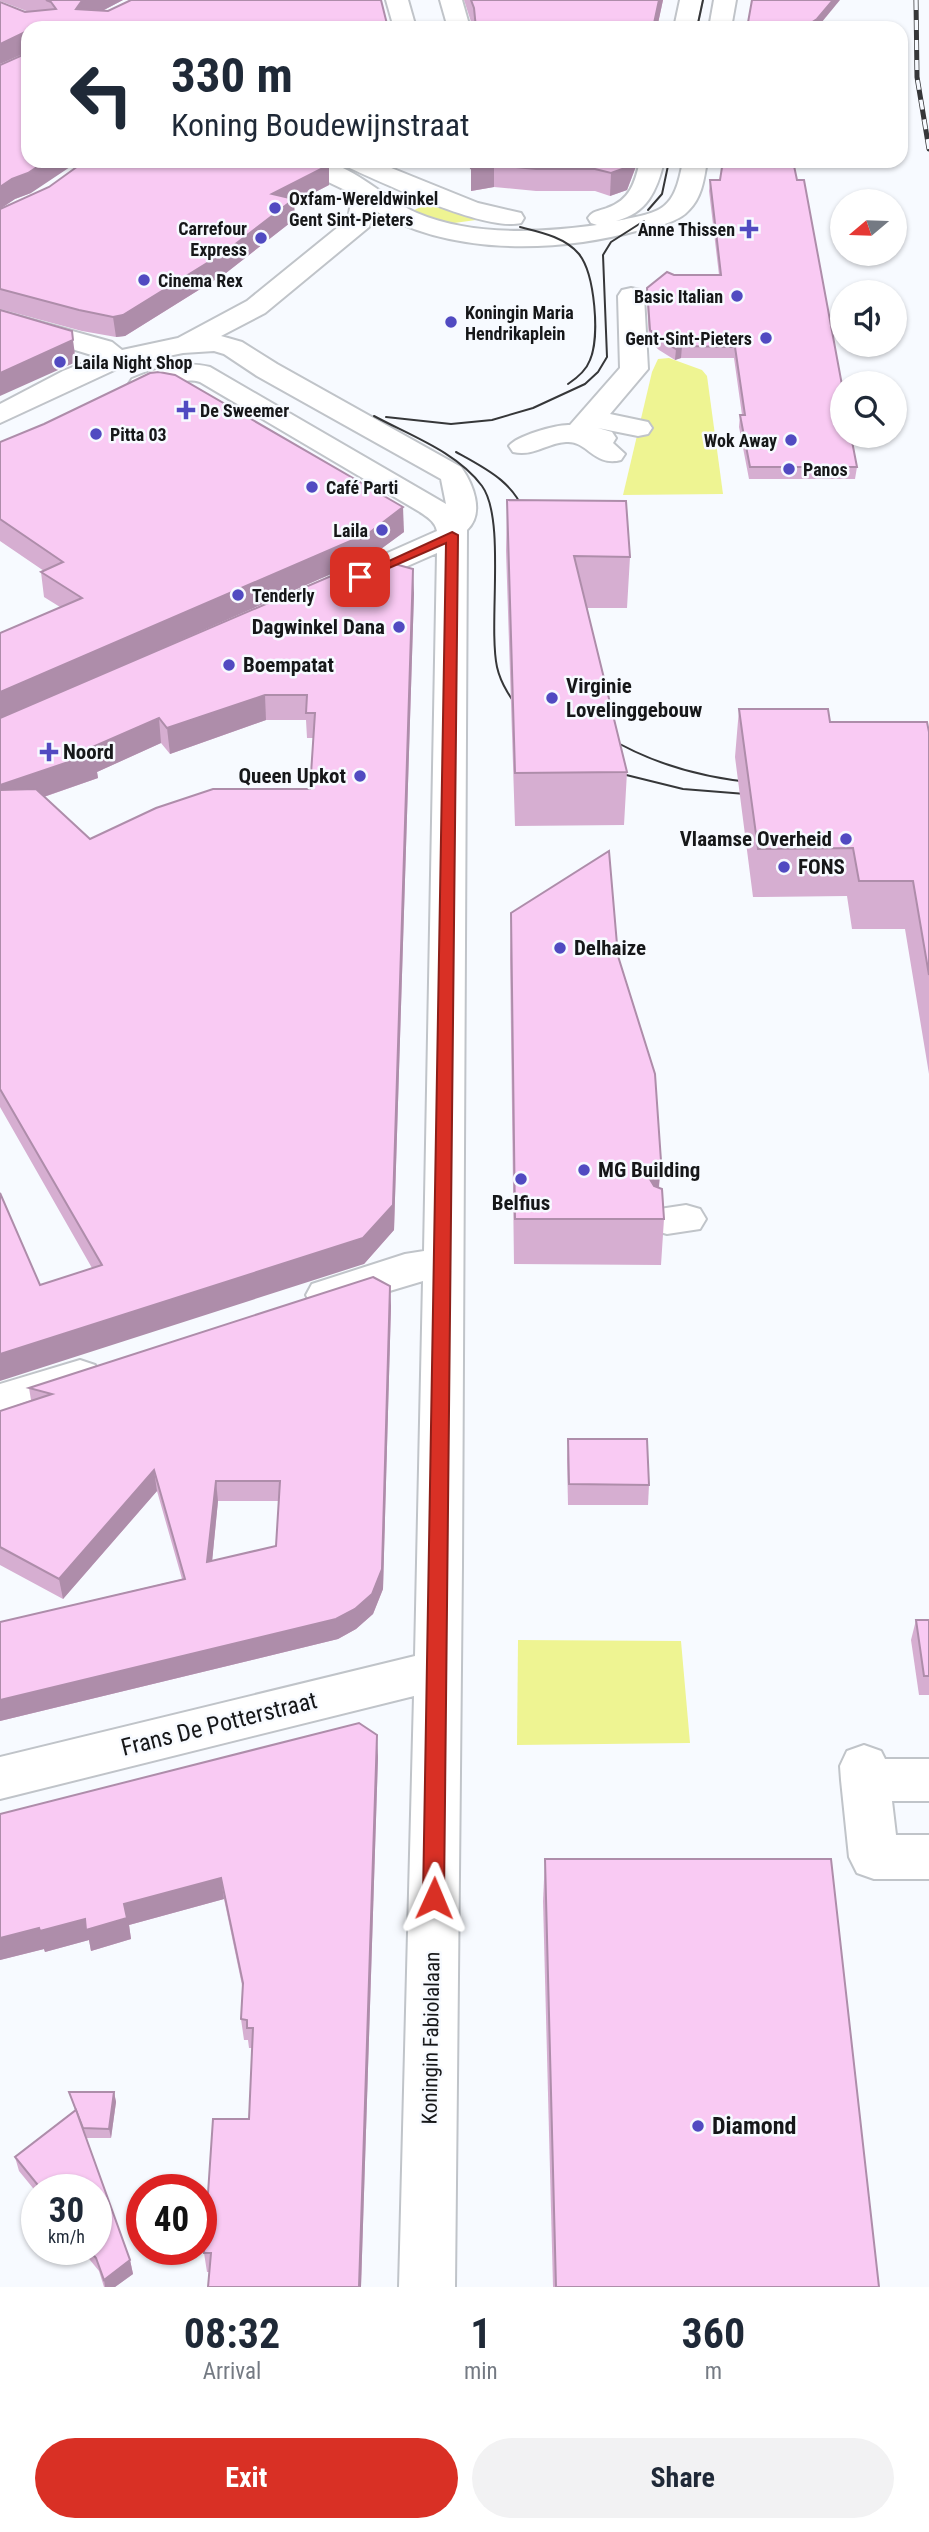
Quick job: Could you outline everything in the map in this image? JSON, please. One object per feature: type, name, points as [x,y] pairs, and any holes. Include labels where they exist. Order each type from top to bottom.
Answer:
[{"type":"street","points":[[397,0],[403,21]]},
{"type":"street","points":[[451,0],[458,21]]},
{"type":"street","points":[[686,21],[691,0]]},
{"type":"street","points":[[721,21],[725,0]]},
{"type":"street","points":[[357,171],[423,178],[488,214],[556,221],[602,217],[623,211],[637,203],[646,188],[650,168]]},
{"type":"street","points":[[357,171],[388,210],[430,226],[478,234],[567,236],[610,232],[677,208],[690,190],[694,168]]},
{"type":"street","points":[[183,345],[256,307],[360,222],[364,197],[357,171]]},
{"type":"street","points":[[523,446],[585,425],[634,369],[631,296]]},
{"type":"street","points":[[0,319],[103,348],[117,359]]},
{"type":"street","points":[[0,415],[73,377],[117,359],[183,345],[215,343],[233,348],[267,370],[442,467],[456,480],[461,496],[460,521],[452,532],[310,598]]},
{"type":"street","points":[[117,397],[171,373],[192,371],[210,376],[442,514],[452,532]]},
{"type":"street","points":[[615,391],[645,397]]},
{"type":"street","points":[[585,425],[627,442],[585,425]]},
{"type":"street","name":"Koningin Fabiolalaan","points":[[427,2287],[438,1670],[452,532]]},
{"type":"street","points":[[286,1308],[405,1269],[442,1263]]},
{"type":"street","points":[[0,1400],[115,1364]]},
{"type":"street","name":"Frans De Potterstraat","points":[[0,1778],[438,1670]]},
{"type":"street","points":[[929,1780],[865,1773],[874,1857],[929,1857]]},
{"type":"green space","points":[[429,203],[476,220],[447,224],[410,212]]},
{"type":"green space","points":[[669,358],[702,370],[707,376],[723,494],[623,495],[652,372],[658,359]]},
{"type":"green space","points":[[518,1640],[681,1641],[690,1743],[517,1745]]},
{"type":"building","points":[[46,0],[84,0],[76,9],[108,11],[131,0],[381,0],[386,21],[21,21],[21,34],[0,44],[0,2],[25,12],[56,9]]},
{"type":"building","points":[[471,0],[659,0],[654,21],[475,21]]},
{"type":"building","points":[[752,0],[833,0],[814,21],[748,21]]},
{"type":"building","points":[[21,56],[21,168],[36,168],[0,187],[0,65]]},
{"type":"building","points":[[75,168],[323,168],[272,194],[294,199],[225,252],[123,315],[113,317],[0,289],[0,209],[49,187]]},
{"type":"building","points":[[526,168],[625,168],[611,173],[595,169]]},
{"type":"building","name":"Gent-Sint-Pieters","points":[[722,168],[794,168],[797,180],[804,180],[830,320],[830,357],[837,357],[839,371],[830,371],[830,448],[853,448],[857,467],[750,467],[740,415],[745,415],[735,347],[682,346],[676,349],[650,330],[647,288],[667,272],[674,275],[721,275],[710,180],[720,180]]},
{"type":"building","points":[[0,310],[72,331],[73,340],[0,373]]},
{"type":"building","points":[[150,373],[175,375],[403,507],[369,533],[0,692],[0,633],[82,598],[41,572],[63,562],[0,519],[0,442]]},
{"type":"building","points":[[507,500],[626,501],[630,557],[574,556],[627,772],[515,773]]},
{"type":"building","points":[[373,558],[413,569],[393,1205],[363,1238],[0,1354],[0,1193],[40,1285],[102,1265],[0,1089],[0,790],[36,789],[90,839],[156,808],[213,789],[310,789],[315,713],[306,713],[307,695],[265,695],[167,728],[159,718],[90,748],[95,753],[0,785],[0,718]]},
{"type":"building","points":[[739,709],[828,709],[830,722],[927,722],[929,975],[913,881],[859,881],[853,848],[758,849]]},
{"type":"building","points":[[609,851],[618,956],[655,1074],[661,1161],[654,1163],[648,1176],[654,1186],[662,1189],[664,1219],[515,1219],[511,913]]},
{"type":"building","points":[[373,1277],[390,1286],[382,1569],[372,1594],[355,1609],[336,1619],[0,1700],[0,1622],[185,1579],[154,1470],[59,1579],[0,1547],[0,1411],[52,1394],[29,1388]],"holes":[[[216,1481],[280,1481],[276,1546],[207,1562]]]},
{"type":"building","points":[[568,1439],[647,1439],[649,1485],[569,1484]]},
{"type":"building","points":[[916,1620],[929,1620],[929,1676],[924,1676]]},
{"type":"building","points":[[359,1723],[377,1735],[359,2287],[208,2287],[210,2265],[217,2265],[217,2174],[209,2174],[213,2119],[249,2119],[253,2028],[247,2028],[247,2020],[241,2019],[243,1983],[221,1878],[124,1904],[127,1918],[86,1930],[85,1919],[0,1938],[0,1814]]},
{"type":"building","name":"Diamond","points":[[545,1859],[831,1859],[879,2287],[556,2287]]},
{"type":"building","points":[[69,2092],[114,2092],[109,2129],[83,2128]]},
{"type":"building","points":[[76,2110],[99,2174],[29,2174],[15,2157]]},
{"type":"building","points":[[112,2210],[126,2249],[126,2263],[104,2280],[99,2265],[112,2265]]},
{"type":"tram line","points":[[698,21],[703,0]]},
{"type":"tram line","points":[[648,210],[662,194],[668,168]]},
{"type":"tram line","points":[[386,417],[451,424],[492,420],[533,408],[585,384],[598,372],[607,357],[603,255],[611,242],[644,221]]},
{"type":"tram line","points":[[520,227],[567,243],[579,254],[589,276],[595,322],[593,350],[586,368],[568,384]]},
{"type":"tram line","points":[[374,416],[460,463],[482,486],[489,501],[495,546],[494,625],[497,667],[504,686],[523,714]]},
{"type":"tram line","points":[[456,452],[489,471],[508,486],[522,506],[527,519]]},
{"type":"tram line","points":[[606,736],[642,755],[698,774],[758,783]]},
{"type":"tram line","points":[[610,771],[683,789],[758,795]]},
{"type":"railway","points":[[916,0],[917,77],[929,149]]},
{"type":"place","name":"Oxfam-Wereldwinkel Gent Sint-Pieters","points":[[275,208]]},
{"type":"place","name":"Anne Thissen","points":[[749,229]]},
{"type":"place","name":"Carrefour Express","points":[[261,238]]},
{"type":"place","name":"Cinema Rex","points":[[144,280]]},
{"type":"place","name":"Basic Italian","points":[[737,296]]},
{"type":"place","name":"Koningin Maria Hendrikaplein","points":[[451,322]]},
{"type":"place","name":"Gent-Sint-Pieters","points":[[766,338]]},
{"type":"place","name":"Laila Night Shop","points":[[60,362]]},
{"type":"place","name":"De Sweemer","points":[[186,410]]},
{"type":"place","name":"Pitta 03","points":[[96,434]]},
{"type":"place","name":"Wok Away","points":[[791,440]]},
{"type":"place","name":"Panos","points":[[789,469]]},
{"type":"place","name":"Café Parti","points":[[312,487]]},
{"type":"place","name":"Laila","points":[[382,530]]},
{"type":"place","name":"Tenderly","points":[[238,595]]},
{"type":"place","name":"Dagwinkel Dana","points":[[399,627]]},
{"type":"place","name":"Boempatat","points":[[229,665]]},
{"type":"place","name":"Virginie Lovelinggebouw","points":[[552,698]]},
{"type":"place","name":"Noord","points":[[49,752]]},
{"type":"place","name":"Queen Upkot","points":[[360,776]]},
{"type":"place","name":"Vlaamse Overheid","points":[[846,839]]},
{"type":"place","name":"FONS","points":[[784,867]]},
{"type":"place","name":"Delhaize","points":[[560,948]]},
{"type":"place","name":"MG Building","points":[[584,1170]]},
{"type":"place","name":"Belfius","points":[[521,1179]]},
{"type":"place","name":"Diamond","points":[[698,2126]]},
{"type":"route","points":[[360,577],[452,535],[434,1898]]}]
